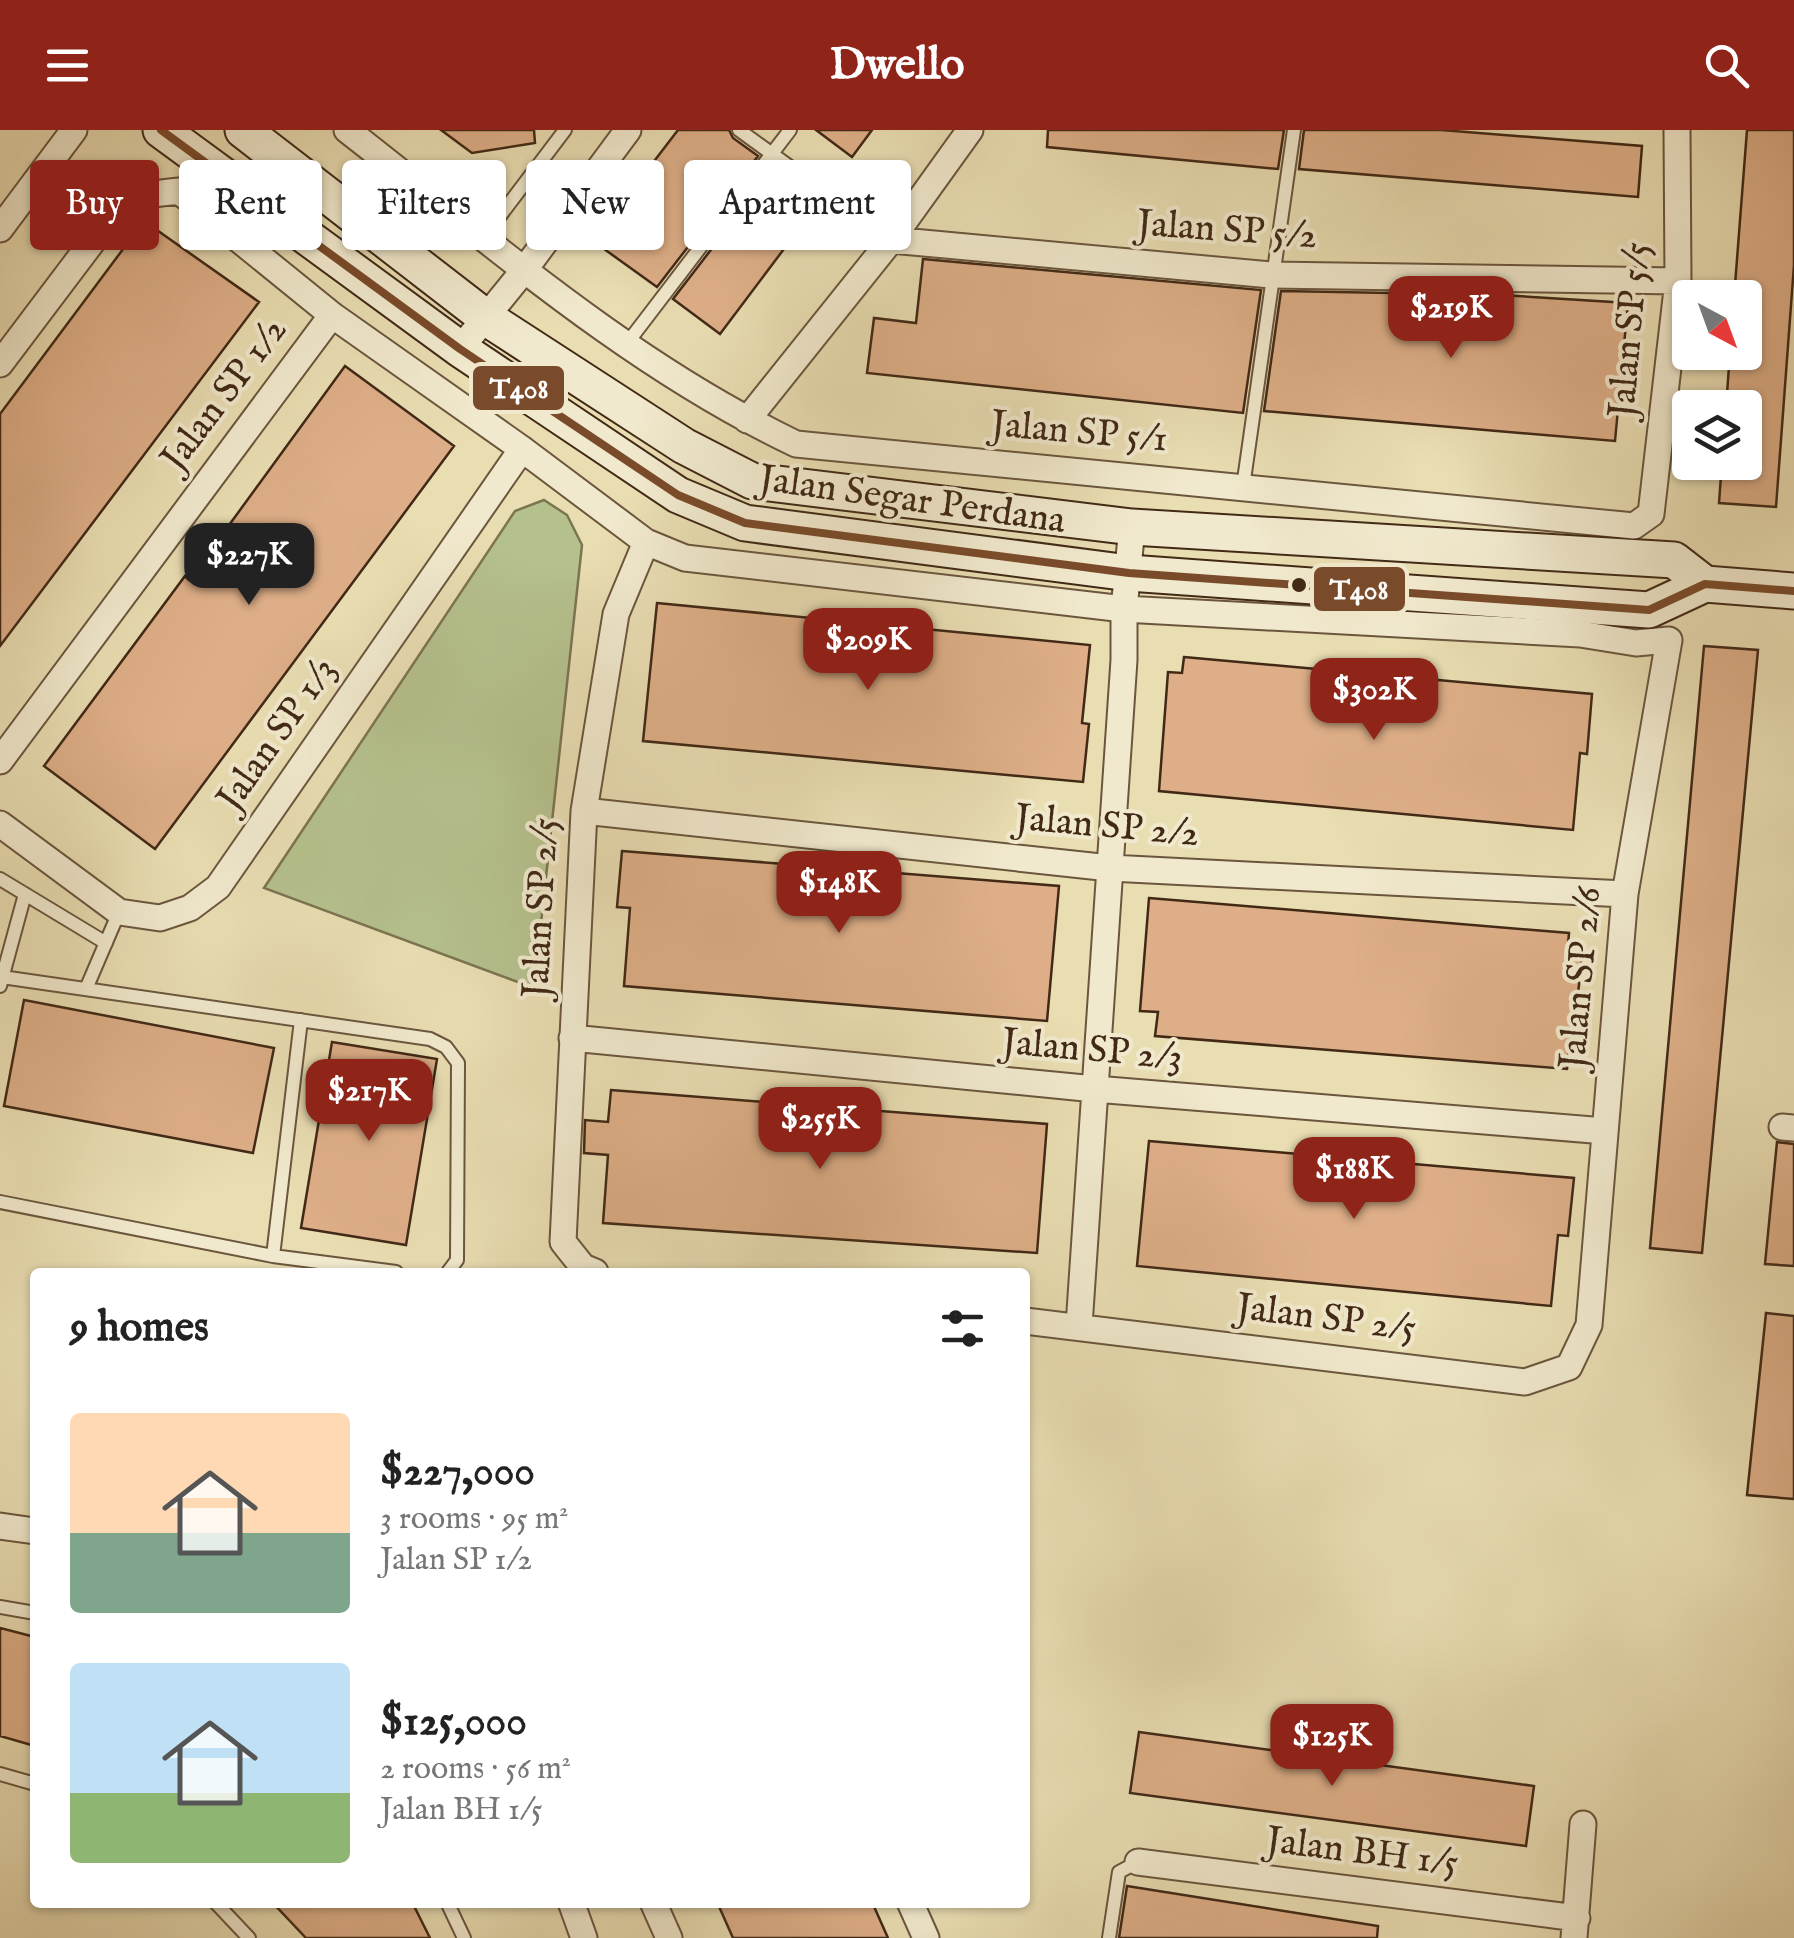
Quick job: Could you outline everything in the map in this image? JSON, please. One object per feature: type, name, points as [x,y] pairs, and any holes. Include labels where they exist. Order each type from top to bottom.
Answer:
[{"type":"street","points":[[0,229],[74,130]]},
{"type":"street","name":"Jalan Segar Perdana","points":[[160,130],[460,349],[678,495],[745,524],[1130,573],[1649,610],[1705,584],[1794,591]]},
{"type":"street","name":"Jalan Segar Perdana","points":[[243,130],[485,317],[684,446],[752,481],[1132,527],[1674,560],[1705,584]]},
{"type":"street","name":"Jalan SP 5/1","points":[[347,130],[385,160]]},
{"type":"street","points":[[460,349],[628,130]]},
{"type":"street","points":[[911,212],[970,130]]},
{"type":"street","name":"Jalan SP 5/5","points":[[1677,130],[1678,280]]},
{"type":"street","points":[[0,364],[126,197],[179,190],[332,315],[522,448],[646,542],[684,558],[1124,608]]},
{"type":"street","name":"Jalan SP 5/2","points":[[911,242],[1270,275],[1678,280]]},
{"type":"street","name":"Jalan SP 5/1","points":[[501,250],[625,346],[747,420],[796,444],[1634,526]]},
{"type":"street","points":[[747,420],[883,250]]},
{"type":"street","name":"Jalan SP 1/2","points":[[0,760],[332,315]]},
{"type":"street","name":"Jalan SP 5/5","points":[[1634,526],[1651,514],[1672,332]]},
{"type":"street","name":"Jalan SP 1/3","points":[[119,912],[160,918],[190,908],[218,887],[522,448]]},
{"type":"street","points":[[1078,1326],[1132,527]]},
{"type":"street","name":"Jalan SP 2/5","points":[[583,1268],[563,1242],[584,811],[616,614],[646,542]]},
{"type":"street","name":"Jalan SP 2/6","points":[[1124,608],[1580,634],[1636,643],[1669,640],[1625,894],[1589,1324]]},
{"type":"street","name":"Jalan SP 2/2","points":[[584,811],[1110,868],[1625,894]]},
{"type":"street","points":[[0,824],[119,912]]},
{"type":"street","name":"Jalan SP 2/3","points":[[572,1038],[1095,1090],[1606,1131]]},
{"type":"street","name":"Jalan SP 2/5","points":[[1030,1321],[1525,1382],[1568,1368],[1589,1324]]},
{"type":"street","points":[[0,1526],[30,1530]]},
{"type":"street","points":[[1575,1928],[1583,1824]]},
{"type":"street","name":"Jalan BH 1/5","points":[[1138,1862],[1575,1928]]},
{"type":"street","points":[[573,1908],[584,1938]]},
{"type":"street","points":[[656,1908],[669,1938]]},
{"type":"street","points":[[913,1908],[926,1938]]},
{"type":"lane","points":[[506,208],[564,130]]},
{"type":"lane","points":[[740,130],[780,160]]},
{"type":"lane","points":[[625,346],[790,130]]},
{"type":"lane","points":[[1242,487],[1294,130]]},
{"type":"lane","points":[[0,880],[106,943]]},
{"type":"lane","points":[[25,894],[1,982],[86,989],[301,1020],[430,1039],[446,1047],[458,1063],[457,1260],[451,1268]]},
{"type":"lane","points":[[86,989],[119,912]]},
{"type":"lane","points":[[273,1256],[301,1020]]},
{"type":"lane","points":[[0,1202],[273,1256],[365,1268]]},
{"type":"lane","points":[[0,1607],[30,1612]]},
{"type":"lane","points":[[0,1774],[30,1783]]},
{"type":"lane","points":[[1109,1938],[1119,1872],[1138,1862]]},
{"type":"lane","points":[[221,1908],[249,1938]]},
{"type":"lane","points":[[450,1908],[464,1938]]},
{"type":"green space","points":[[544,500],[567,515],[582,545],[534,988],[264,888],[515,511]]},
{"type":"building","points":[[441,130],[534,130],[535,143],[472,153]]},
{"type":"building","points":[[678,130],[729,130],[733,138],[758,156],[755,160],[684,160],[686,250],[657,287],[606,250],[664,250],[664,160],[655,160]]},
{"type":"building","points":[[816,130],[872,130],[852,157]]},
{"type":"building","points":[[1048,130],[1284,130],[1278,169],[1047,147]]},
{"type":"building","points":[[1304,130],[1441,130],[1642,146],[1638,197],[1299,169]]},
{"type":"building","points":[[1747,130],[1794,130],[1794,265],[1776,507],[1719,503],[1721,480],[1762,480],[1762,390],[1727,390],[1729,370],[1762,370],[1762,280],[1735,280]]},
{"type":"building","points":[[159,232],[179,246],[179,250],[185,250],[259,302],[0,646],[0,414],[122,250],[159,250]]},
{"type":"building","points":[[711,250],[783,250],[720,334],[673,299]]},
{"type":"building","points":[[923,259],[1261,290],[1243,413],[867,373],[874,318],[916,323]]},
{"type":"building","points":[[1281,291],[1501,295],[1628,303],[1615,441],[1264,411]]},
{"type":"building","points":[[345,366],[454,446],[155,849],[44,766],[185,576],[189,580]]},
{"type":"building","points":[[657,603],[1090,645],[1082,723],[1089,724],[1083,782],[643,741]]},
{"type":"building","points":[[1704,646],[1758,650],[1702,1253],[1650,1248]]},
{"type":"building","points":[[1184,657],[1592,694],[1587,754],[1580,753],[1573,830],[1159,791],[1168,672],[1182,673]]},
{"type":"building","points":[[622,851],[1059,886],[1047,1021],[624,986],[630,908],[617,907]]},
{"type":"building","points":[[1149,898],[1569,933],[1567,956],[1582,957],[1578,994],[1574,994],[1567,1069],[1155,1036],[1158,1012],[1140,1011]]},
{"type":"building","points":[[24,1000],[274,1048],[253,1153],[4,1106]]},
{"type":"building","points":[[332,1042],[437,1059],[406,1245],[301,1228]]},
{"type":"building","points":[[611,1090],[1047,1124],[1037,1253],[603,1223],[608,1155],[584,1153],[585,1120],[608,1122]]},
{"type":"building","points":[[1149,1141],[1574,1178],[1568,1236],[1558,1235],[1551,1306],[1137,1266]]},
{"type":"building","points":[[1777,1142],[1794,1144],[1794,1266],[1765,1264]]},
{"type":"building","points":[[1766,1313],[1794,1316],[1794,1499],[1747,1495]]},
{"type":"building","points":[[0,1628],[30,1636],[30,1745],[0,1736]]},
{"type":"building","points":[[1139,1732],[1534,1786],[1526,1846],[1130,1793]]},
{"type":"building","points":[[1127,1886],[1378,1926],[1377,1938],[1119,1938]]},
{"type":"building","points":[[278,1908],[415,1908],[430,1938],[306,1938]]},
{"type":"building","points":[[720,1908],[875,1908],[888,1938],[733,1938]]},
{"type":"transit line","name":"T408","points":[[161,130],[460,349],[678,495],[745,523],[1129,573],[1649,610],[1705,584],[1794,591]]}]
